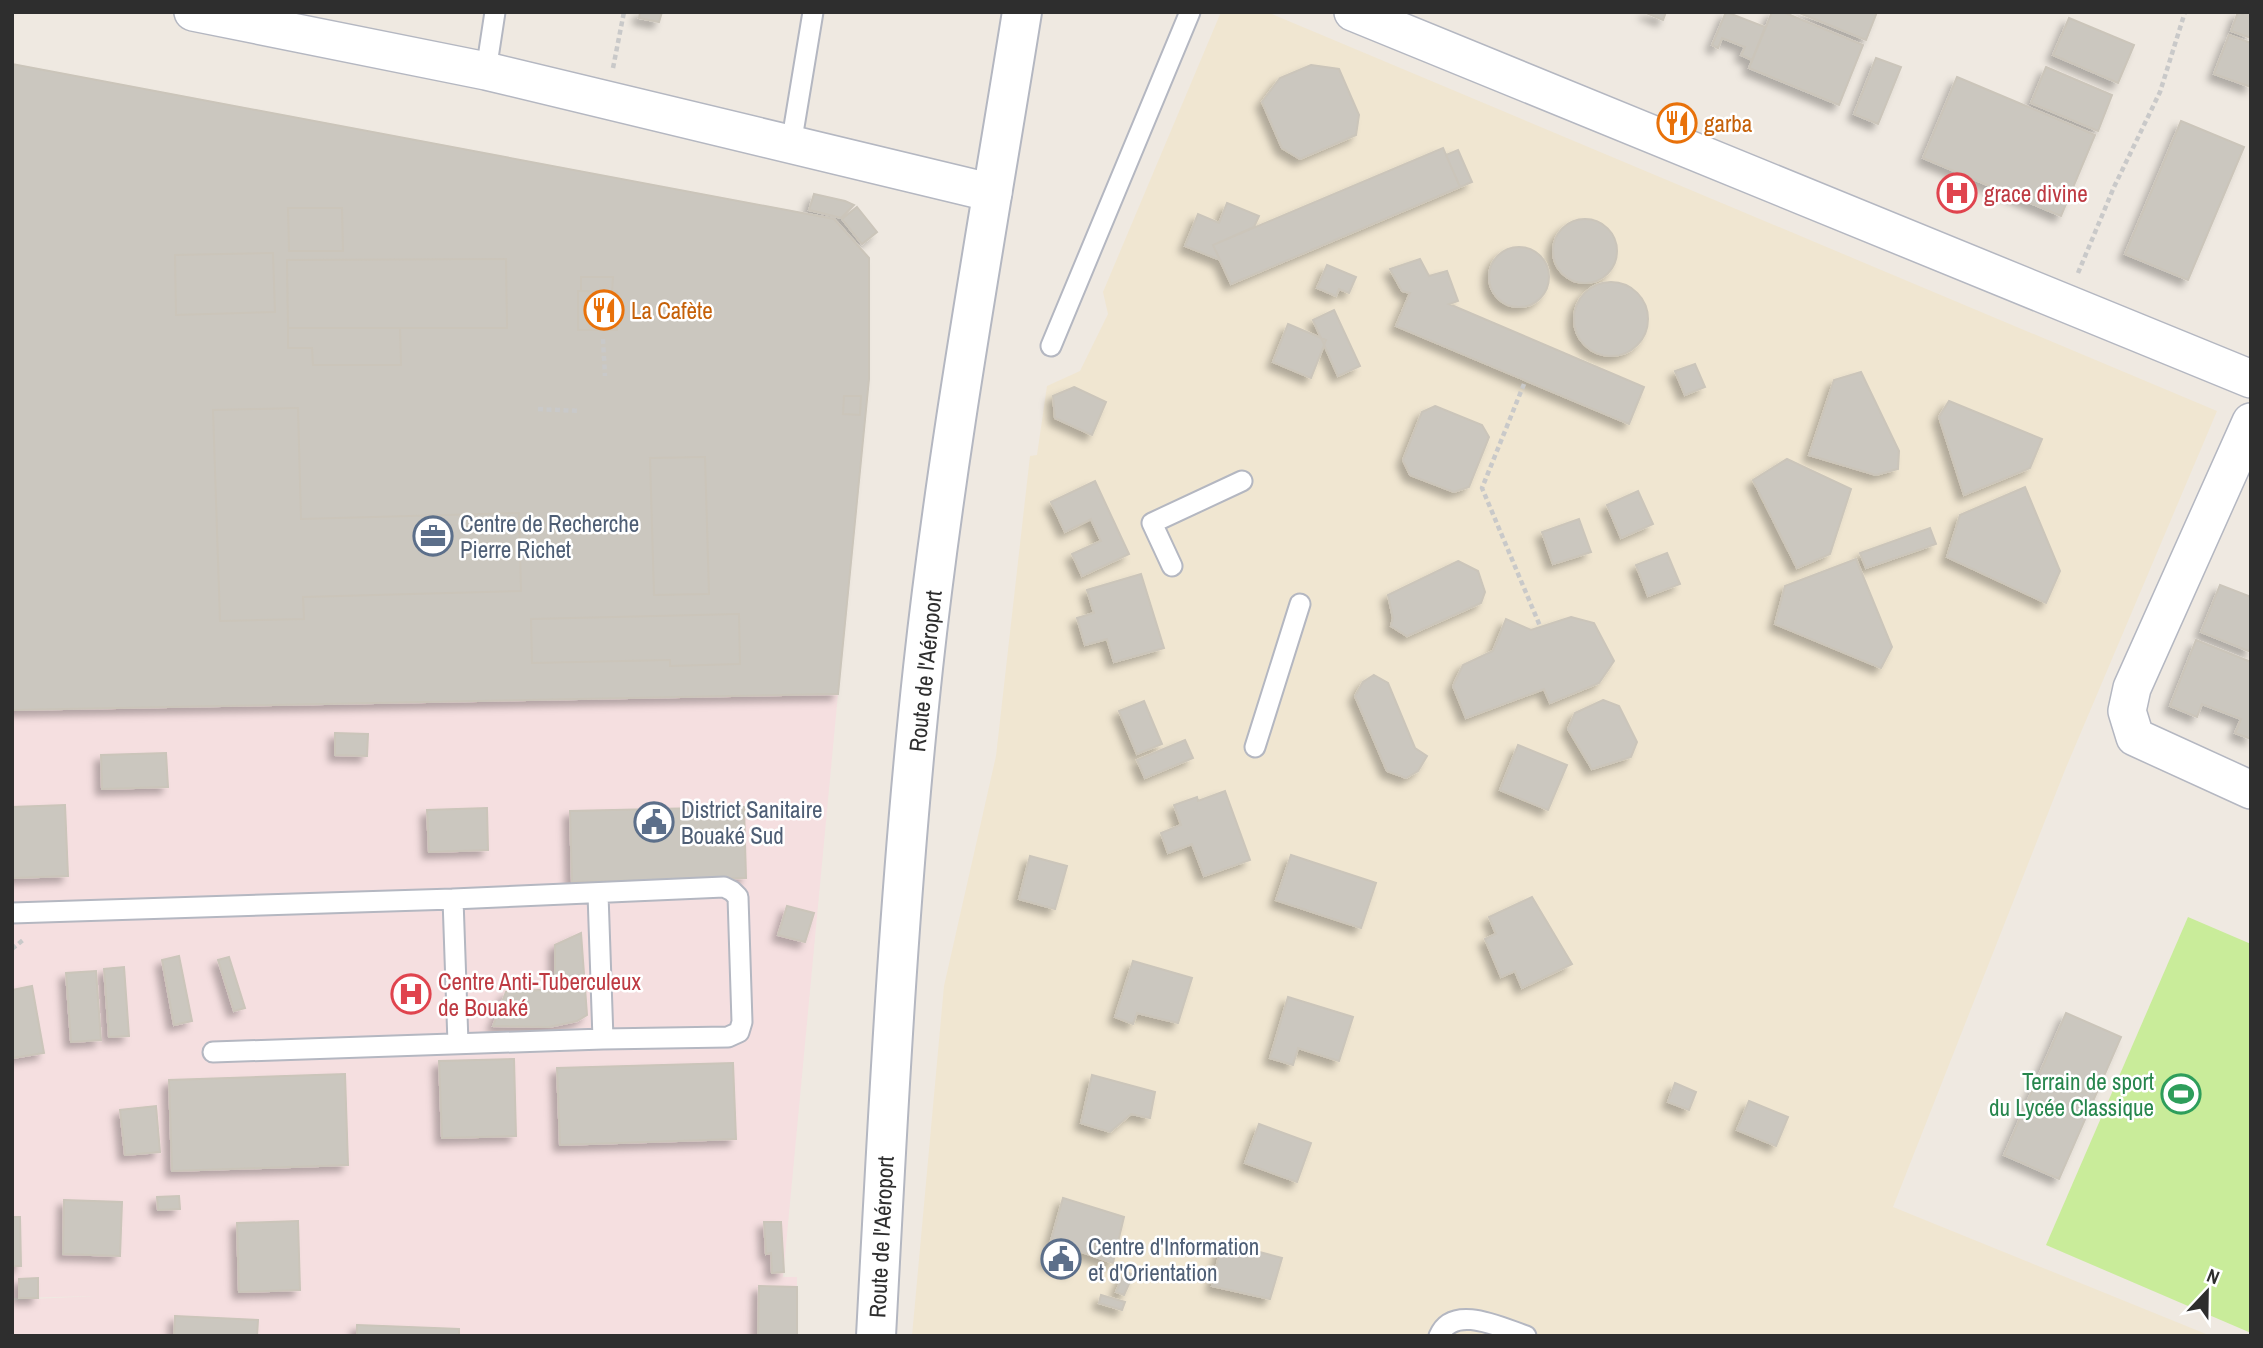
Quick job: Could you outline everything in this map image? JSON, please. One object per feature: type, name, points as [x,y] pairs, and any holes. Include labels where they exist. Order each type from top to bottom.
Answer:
[{"type":"main road","name":"Route de l'Aéroport","points":[[876,1336],[892,1034],[923,668],[962,367],[1022,12]]},
{"type":"street","points":[[193,12],[486,71],[993,193]]},
{"type":"street","points":[[1353,12],[2251,379]]},
{"type":"street","points":[[2251,422],[2132,688],[2127,711],[2135,737],[2251,790]]},
{"type":"lane","points":[[486,71],[495,12]]},
{"type":"lane","points":[[791,145],[813,12]]},
{"type":"lane","points":[[1051,346],[1190,12]]},
{"type":"lane","points":[[1172,566],[1152,523],[1242,481]]},
{"type":"lane","points":[[1255,747],[1300,604]]},
{"type":"lane","points":[[12,912],[598,894],[724,887],[738,897],[742,1021],[739,1031],[728,1037],[212,1052]]},
{"type":"lane","points":[[598,894],[603,1039]]},
{"type":"lane","points":[[453,899],[458,1043]]},
{"type":"lane","points":[[1439,1336],[1441,1330],[1468,1317],[1526,1336]]},
{"type":"path","points":[[607,100],[624,12]]},
{"type":"path","points":[[2065,303],[2114,187],[2160,92],[2185,12]]},
{"type":"path","points":[[603,339],[605,376]]},
{"type":"path","points":[[1524,384],[1482,488],[1540,626]]},
{"type":"path","points":[[538,409],[580,411]]},
{"type":"shaded area","points":[[1221,12],[1267,12],[2217,411],[2065,770],[1893,1207],[2211,1336],[912,1336],[944,986],[996,756],[1030,456],[1037,455],[1047,386],[1080,371],[1108,314],[1103,292]]},
{"type":"shaded area","name":"Centre Anti-Tuberculeux de Bouaké","points":[[838,694],[783,1277],[797,1277],[797,1336],[12,1336],[12,1300],[96,1296],[12,1298],[12,710]]},
{"type":"green space","name":"Terrain de sport du Lycée Classique","points":[[2188,917],[2251,944],[2251,1333],[2046,1245]]},
{"type":"building","points":[[640,12],[662,12],[659,22],[639,18]]},
{"type":"building","points":[[1644,12],[1666,12],[1663,20]]},
{"type":"building","points":[[1726,12],[1765,27],[1752,60],[1741,55],[1745,47],[1722,38],[1718,48],[1712,45]]},
{"type":"building","points":[[1772,12],[1783,12],[1863,45],[1839,105],[1749,68]]},
{"type":"building","points":[[1797,12],[1877,12],[1866,40]]},
{"type":"building","points":[[2238,12],[2251,12],[2251,38],[2231,31]]},
{"type":"building","points":[[2069,18],[2134,45],[2118,83],[2053,55]]},
{"type":"building","points":[[2229,35],[2251,43],[2251,87],[2214,74]]},
{"type":"building","points":[[1876,58],[1901,67],[1878,124],[1854,114]]},
{"type":"building","name":"Centre de Recherche Pierre Richet","points":[[12,64],[834,219],[869,258],[869,379],[838,694],[12,710]]},
{"type":"building","points":[[1311,65],[1339,69],[1359,115],[1356,135],[1300,159],[1282,148],[1262,102],[1280,78]]},
{"type":"building","points":[[2046,67],[2112,95],[2098,131],[2031,103]]},
{"type":"building","points":[[1957,77],[2095,135],[2061,216],[1923,158]]},
{"type":"building","points":[[2181,121],[2244,147],[2188,280],[2125,254]]},
{"type":"building","points":[[1443,148],[1460,187],[1231,284],[1213,245]]},
{"type":"building","points":[[1458,150],[1472,182],[1460,187],[1446,155]]},
{"type":"building","points":[[814,194],[854,205],[841,218],[809,210]]},
{"type":"building","points":[[1227,203],[1259,216],[1254,227],[1213,245],[1220,260],[1185,246],[1198,214],[1219,223]]},
{"type":"building","points":[[857,207],[877,232],[862,244],[842,219]]},
{"type":"building","points":[[288,208],[342,208],[343,251],[289,251]]},
{"type":"building","points":[[1579,219],[1591,219],[1608,228],[1615,239],[1615,263],[1608,274],[1591,283],[1579,283],[1567,278],[1558,269],[1553,257],[1553,245],[1558,233],[1567,224]]},
{"type":"building","points":[[1519,247],[1536,252],[1544,260],[1549,277],[1544,294],[1536,302],[1519,307],[1502,302],[1494,294],[1489,277],[1494,260],[1502,252]]},
{"type":"building","points":[[273,253],[275,312],[176,315],[175,255]]},
{"type":"building","points":[[506,259],[507,328],[288,328],[287,260]]},
{"type":"building","points":[[1420,259],[1429,276],[1447,271],[1458,301],[1449,304],[1644,387],[1629,424],[1396,326],[1410,293],[1402,291],[1390,269]]},
{"type":"building","points":[[1327,265],[1356,277],[1349,293],[1339,289],[1336,296],[1317,288]]},
{"type":"building","points":[[581,277],[613,277],[612,292],[581,291]]},
{"type":"building","points":[[1611,282],[1625,285],[1637,293],[1645,305],[1648,319],[1645,333],[1637,345],[1625,353],[1611,356],[1597,353],[1585,345],[1577,333],[1574,319],[1577,305],[1585,293],[1597,285]]},
{"type":"building","points":[[578,291],[617,291],[617,330],[578,330]]},
{"type":"building","points":[[1334,310],[1360,366],[1338,376],[1313,320]]},
{"type":"building","points":[[1288,324],[1326,340],[1311,378],[1273,362]]},
{"type":"building","points":[[288,328],[400,328],[401,365],[313,365],[312,348],[288,348]]},
{"type":"building","points":[[1695,364],[1705,387],[1685,395],[1675,371]]},
{"type":"building","points":[[1861,372],[1899,451],[1898,469],[1876,475],[1809,455],[1834,380]]},
{"type":"building","points":[[1074,387],[1106,402],[1092,435],[1055,418],[1053,396]]},
{"type":"building","points":[[844,396],[861,396],[860,415],[843,414]]},
{"type":"building","points":[[1949,401],[2042,439],[2030,468],[1964,495],[1939,417]]},
{"type":"building","points":[[1435,406],[1482,425],[1489,437],[1469,487],[1454,492],[1410,475],[1403,460],[1422,412]]},
{"type":"building","points":[[298,408],[301,519],[519,513],[521,591],[303,597],[304,619],[220,621],[213,410]]},
{"type":"building","points":[[705,457],[709,594],[654,595],[650,458]]},
{"type":"building","points":[[1787,459],[1851,489],[1830,554],[1797,568],[1753,480]]},
{"type":"building","points":[[1095,481],[1129,554],[1082,576],[1072,554],[1101,541],[1091,519],[1065,532],[1051,502]]},
{"type":"building","points":[[2025,487],[2060,571],[2046,603],[1947,557],[1960,515]]},
{"type":"building","points":[[1638,491],[1653,524],[1621,538],[1607,505]]},
{"type":"building","points":[[1579,519],[1591,552],[1553,564],[1542,532]]},
{"type":"building","points":[[1930,528],[1936,544],[1866,568],[1860,553]]},
{"type":"building","points":[[1667,553],[1680,584],[1648,596],[1636,565]]},
{"type":"building","points":[[1856,559],[1892,647],[1881,668],[1775,624],[1785,586]]},
{"type":"building","points":[[1458,561],[1478,571],[1485,592],[1481,603],[1407,636],[1391,626],[1393,618],[1388,595]]},
{"type":"building","points":[[1141,574],[1164,648],[1114,662],[1107,639],[1085,645],[1077,618],[1094,613],[1087,590]]},
{"type":"building","points":[[2220,585],[2251,597],[2251,652],[2201,632]]},
{"type":"building","points":[[739,614],[740,664],[670,666],[670,660],[532,663],[531,619]]},
{"type":"building","points":[[1571,617],[1594,623],[1614,661],[1599,683],[1550,703],[1544,689],[1466,718],[1453,686],[1463,665],[1493,651],[1506,619],[1531,630]]},
{"type":"building","points":[[2196,640],[2251,662],[2251,739],[2235,733],[2241,719],[2202,704],[2197,717],[2170,706]]},
{"type":"building","points":[[1374,675],[1388,683],[1415,748],[1427,756],[1418,771],[1406,778],[1387,771],[1355,696],[1363,682]]},
{"type":"building","points":[[1603,700],[1619,706],[1637,742],[1631,757],[1592,769],[1568,729],[1575,713]]},
{"type":"building","points":[[1144,701],[1162,744],[1137,754],[1119,711]]},
{"type":"building","points":[[335,733],[368,734],[367,756],[335,755]]},
{"type":"building","points":[[1185,740],[1193,758],[1145,778],[1137,760]]},
{"type":"building","points":[[1518,745],[1567,765],[1548,810],[1500,790]]},
{"type":"building","points":[[166,753],[168,787],[102,789],[101,755]]},
{"type":"building","points":[[1225,791],[1250,860],[1204,876],[1192,844],[1168,853],[1161,833],[1181,825],[1174,805],[1197,797],[1198,801]]},
{"type":"building","points":[[65,805],[68,876],[12,878],[12,807]]},
{"type":"building","points":[[744,807],[746,878],[572,882],[570,811]]},
{"type":"building","points":[[487,808],[488,850],[429,852],[427,810]]},
{"type":"building","points":[[1291,855],[1376,883],[1361,928],[1276,900]]},
{"type":"building","points":[[1030,856],[1067,866],[1055,909],[1019,899]]},
{"type":"building","points":[[1532,897],[1572,964],[1522,988],[1515,971],[1501,977],[1485,939],[1496,934],[1489,917]]},
{"type":"building","points":[[787,906],[814,913],[805,942],[778,935]]},
{"type":"building","points":[[581,933],[587,1015],[577,1021],[549,1027],[493,1026],[506,992],[555,989],[555,945]]},
{"type":"building","points":[[179,956],[192,1021],[174,1025],[162,960]]},
{"type":"building","points":[[229,957],[245,1008],[234,1011],[218,960]]},
{"type":"building","points":[[1133,961],[1192,978],[1178,1023],[1137,1013],[1133,1024],[1115,1017]]},
{"type":"building","points":[[124,967],[129,1036],[109,1037],[104,969]]},
{"type":"building","points":[[96,971],[101,1040],[71,1042],[66,973]]},
{"type":"building","points":[[32,986],[44,1053],[12,1058],[12,990]]},
{"type":"building","points":[[1288,997],[1353,1017],[1339,1061],[1298,1048],[1293,1065],[1270,1058]]},
{"type":"building","points":[[2066,1013],[2121,1037],[2059,1179],[2004,1155]]},
{"type":"building","points":[[514,1059],[516,1136],[442,1138],[439,1061]]},
{"type":"building","points":[[733,1063],[736,1139],[560,1145],[557,1068]]},
{"type":"building","points":[[345,1074],[348,1165],[172,1171],[169,1080]]},
{"type":"building","points":[[1092,1075],[1155,1092],[1150,1118],[1131,1114],[1110,1132],[1081,1123]]},
{"type":"building","points":[[1675,1083],[1696,1092],[1689,1110],[1668,1102]]},
{"type":"building","points":[[1749,1101],[1788,1117],[1776,1146],[1737,1130]]},
{"type":"building","points":[[156,1106],[160,1152],[125,1155],[120,1110]]},
{"type":"building","points":[[1259,1124],[1311,1143],[1297,1182],[1245,1163]]},
{"type":"building","points":[[179,1196],[180,1209],[158,1210],[157,1197]]},
{"type":"building","points":[[1063,1198],[1124,1217],[1113,1263],[1079,1251],[1071,1272],[1045,1262]]},
{"type":"building","points":[[64,1200],[122,1202],[120,1256],[63,1254]]},
{"type":"building","points":[[12,1217],[20,1217],[21,1266],[12,1266]]},
{"type":"building","points":[[298,1221],[300,1290],[239,1292],[237,1223]]},
{"type":"building","points":[[764,1222],[781,1222],[784,1272],[772,1273],[771,1253],[766,1254]]},
{"type":"building","points":[[1222,1242],[1282,1258],[1270,1299],[1212,1286]]},
{"type":"building","points":[[1125,1271],[1133,1275],[1124,1295],[1116,1292]]},
{"type":"building","points":[[38,1278],[38,1298],[19,1298],[19,1279]]},
{"type":"building","points":[[759,1286],[797,1287],[797,1336],[758,1336]]},
{"type":"building","points":[[1101,1295],[1125,1302],[1122,1310],[1099,1303]]},
{"type":"building","points":[[175,1316],[258,1320],[257,1336],[174,1336]]},
{"type":"building","points":[[357,1325],[459,1329],[459,1336],[357,1336]]},
{"type":"place","name":"garba","points":[[1677,123]]},
{"type":"place","name":"grace divine","points":[[1957,193]]},
{"type":"place","name":"La Cafète","points":[[604,310]]},
{"type":"place","name":"Centre de Recherche Pierre Richet","points":[[433,536]]},
{"type":"place","name":"District Sanitaire Bouaké Sud","points":[[654,822]]},
{"type":"place","name":"Centre Anti-Tuberculeux de Bouaké","points":[[411,994]]},
{"type":"place","name":"Terrain de sport du Lycée Classique","points":[[2181,1094]]},
{"type":"place","name":"Centre d'Information et d'Orientation","points":[[1061,1259]]}]
